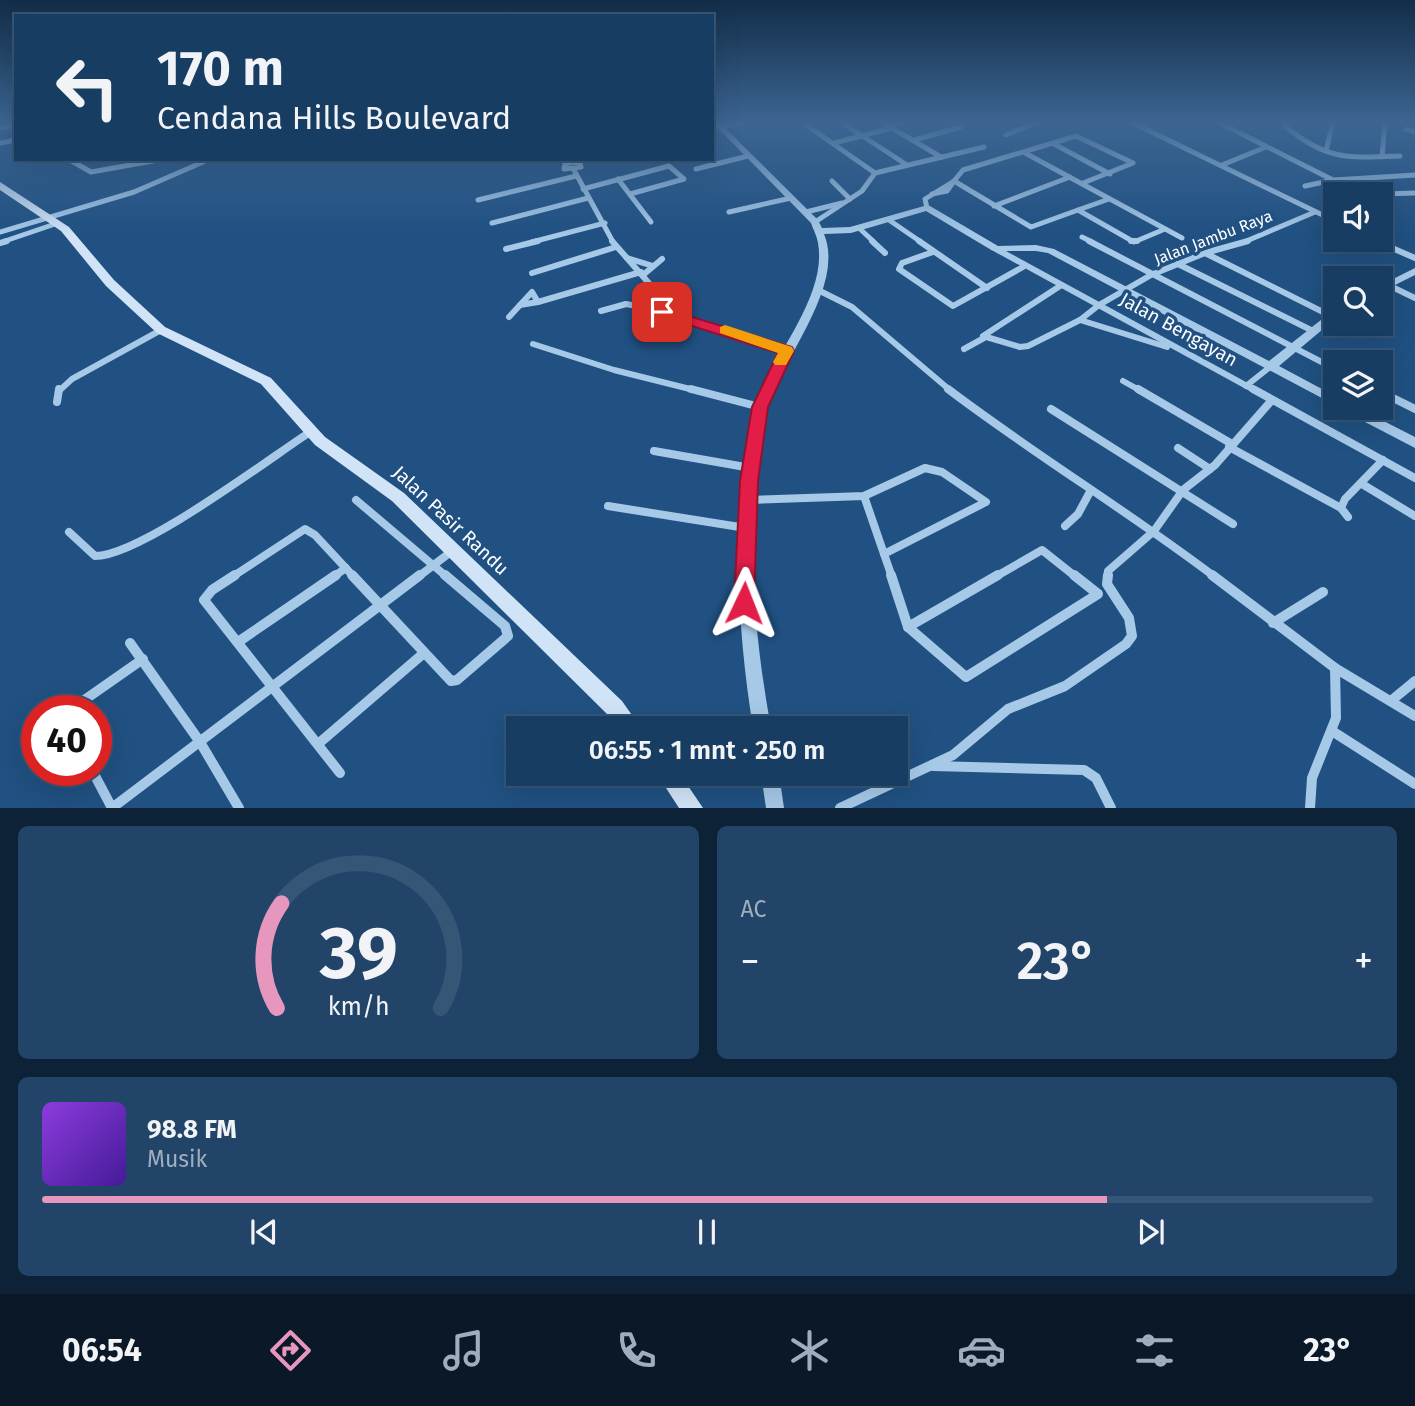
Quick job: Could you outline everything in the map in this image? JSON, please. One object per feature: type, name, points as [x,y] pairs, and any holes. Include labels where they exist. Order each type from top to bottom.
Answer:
[{"type":"main road","name":"Jalan Pasir Randu","points":[[0,185],[53,220],[110,282],[161,330],[266,381],[310,432],[334,453],[398,497],[621,716]]},
{"type":"main road","points":[[676,786],[693,807]]},
{"type":"street","points":[[696,169],[733,160]]},
{"type":"street","points":[[752,160],[806,212],[820,231],[818,290],[813,305],[760,407],[747,500],[744,603],[760,716]]},
{"type":"street","points":[[857,160],[875,173]]},
{"type":"street","points":[[899,160],[907,165]]},
{"type":"street","points":[[820,231],[848,200],[862,191],[875,173],[930,160]]},
{"type":"street","points":[[820,231],[855,229],[927,208],[925,199],[931,194],[947,191],[962,170],[1000,160]]},
{"type":"street","points":[[1038,160],[1182,238]]},
{"type":"street","points":[[1083,160],[1110,174]]},
{"type":"street","points":[[1083,183],[1133,163],[1127,160]]},
{"type":"street","points":[[1211,160],[1323,216]]},
{"type":"street","points":[[1222,165],[1235,160]]},
{"type":"street","points":[[1292,160],[1333,180]]},
{"type":"street","points":[[72,161],[91,172],[153,161]]},
{"type":"street","points":[[0,243],[53,220],[179,174],[206,161]]},
{"type":"street","points":[[478,200],[575,173],[581,167],[578,161],[564,166],[566,170],[575,173],[616,247],[654,289],[643,298],[601,311]]},
{"type":"street","points":[[583,189],[669,166],[684,179],[630,194]]},
{"type":"street","points":[[1305,186],[1333,180],[1415,175]]},
{"type":"street","points":[[1405,176],[1415,182]]},
{"type":"street","points":[[994,206],[1070,177]]},
{"type":"street","points":[[618,179],[651,222]]},
{"type":"street","points":[[832,181],[848,200]]},
{"type":"street","points":[[954,181],[1031,227],[1109,199]]},
{"type":"street","points":[[1393,193],[1415,192]]},
{"type":"street","points":[[492,223],[588,198]]},
{"type":"street","points":[[729,212],[791,198]]},
{"type":"street","points":[[806,212],[848,200]]},
{"type":"street","name":"Jalan Bengayan","points":[[927,208],[1023,267],[1099,305],[1415,478]]},
{"type":"street","points":[[1078,210],[1134,242],[1166,229]]},
{"type":"street","name":"Jalan Jambu Raya","points":[[984,338],[1023,346],[1080,320],[1099,305],[1151,275],[1205,253],[1242,243],[1315,212]]},
{"type":"street","points":[[0,232],[53,220]]},
{"type":"street","points":[[889,220],[987,288]]},
{"type":"street","points":[[506,249],[605,223]]},
{"type":"street","points":[[855,229],[885,253]]},
{"type":"street","points":[[1082,237],[1323,363]]},
{"type":"street","points":[[532,273],[616,247]]},
{"type":"street","points":[[996,249],[1036,248],[1051,251],[1323,395]]},
{"type":"street","points":[[1393,248],[1415,258]]},
{"type":"street","points":[[933,252],[902,263],[899,269],[953,306],[1023,267]]},
{"type":"street","points":[[1205,253],[1323,310]]},
{"type":"street","points":[[626,258],[653,266]]},
{"type":"street","points":[[520,306],[642,274],[662,259]]},
{"type":"street","points":[[1178,264],[1311,330]]},
{"type":"street","points":[[1393,283],[1415,271]]},
{"type":"street","points":[[964,349],[1060,286]]},
{"type":"street","points":[[818,290],[852,307],[933,378],[1014,439],[1154,531],[1335,668],[1415,716]]},
{"type":"street","points":[[1393,290],[1415,298]]},
{"type":"street","points":[[509,317],[532,292],[538,302]]},
{"type":"street","points":[[642,307],[643,298]]},
{"type":"street","points":[[626,304],[787,351]]},
{"type":"street","points":[[1080,320],[1180,351]]},
{"type":"street","points":[[1245,386],[1323,322]]},
{"type":"street","points":[[57,402],[60,388],[72,379],[161,330]]},
{"type":"street","points":[[533,344],[614,370],[760,407]]},
{"type":"street","points":[[1122,381],[1342,508],[1349,517]]},
{"type":"street","points":[[1393,398],[1415,409]]},
{"type":"street","points":[[840,807],[860,801],[953,755],[1008,709],[1065,686],[1126,644],[1132,636],[1129,618],[1107,584],[1108,571],[1154,531],[1183,491],[1210,469],[1248,431],[1272,400]]},
{"type":"street","points":[[1051,409],[1233,524]]},
{"type":"street","points":[[1371,420],[1415,443]]},
{"type":"street","points":[[69,531],[95,556],[106,556],[146,541],[310,432]]},
{"type":"street","points":[[1178,448],[1210,469]]},
{"type":"street","points":[[654,451],[751,468]]},
{"type":"street","points":[[1342,508],[1345,499],[1383,460]]},
{"type":"street","points":[[747,500],[864,496],[925,468],[942,472],[986,502],[884,554]]},
{"type":"street","points":[[1362,484],[1415,516]]},
{"type":"street","points":[[1065,526],[1078,514],[1091,490]]},
{"type":"street","points":[[864,496],[908,626],[966,677],[1098,594],[1042,550],[908,626]]},
{"type":"street","points":[[340,773],[274,685],[204,600],[206,595],[306,528],[453,681],[508,636],[505,626],[356,500]]},
{"type":"street","points":[[608,506],[746,527]]},
{"type":"street","points":[[100,786],[111,807],[452,551]]},
{"type":"street","points":[[238,642],[346,568]]},
{"type":"street","points":[[1273,623],[1323,592]]},
{"type":"street","points":[[130,643],[200,742],[234,806]]},
{"type":"street","points":[[318,744],[424,653]]},
{"type":"street","points":[[91,695],[143,659]]},
{"type":"street","points":[[1310,807],[1308,787],[1332,732],[1339,690],[1335,668]]},
{"type":"street","points":[[1392,700],[1415,681]]},
{"type":"street","points":[[1332,732],[1415,783]]},
{"type":"street","points":[[933,766],[1084,769],[1096,778],[1111,807]]},
{"type":"street","points":[[772,786],[775,807]]},
{"type":"slow traffic","points":[[725,330],[787,351],[781,362]]},
{"type":"route","points":[[662,312],[787,351],[760,407],[749,481],[744,603]]}]
